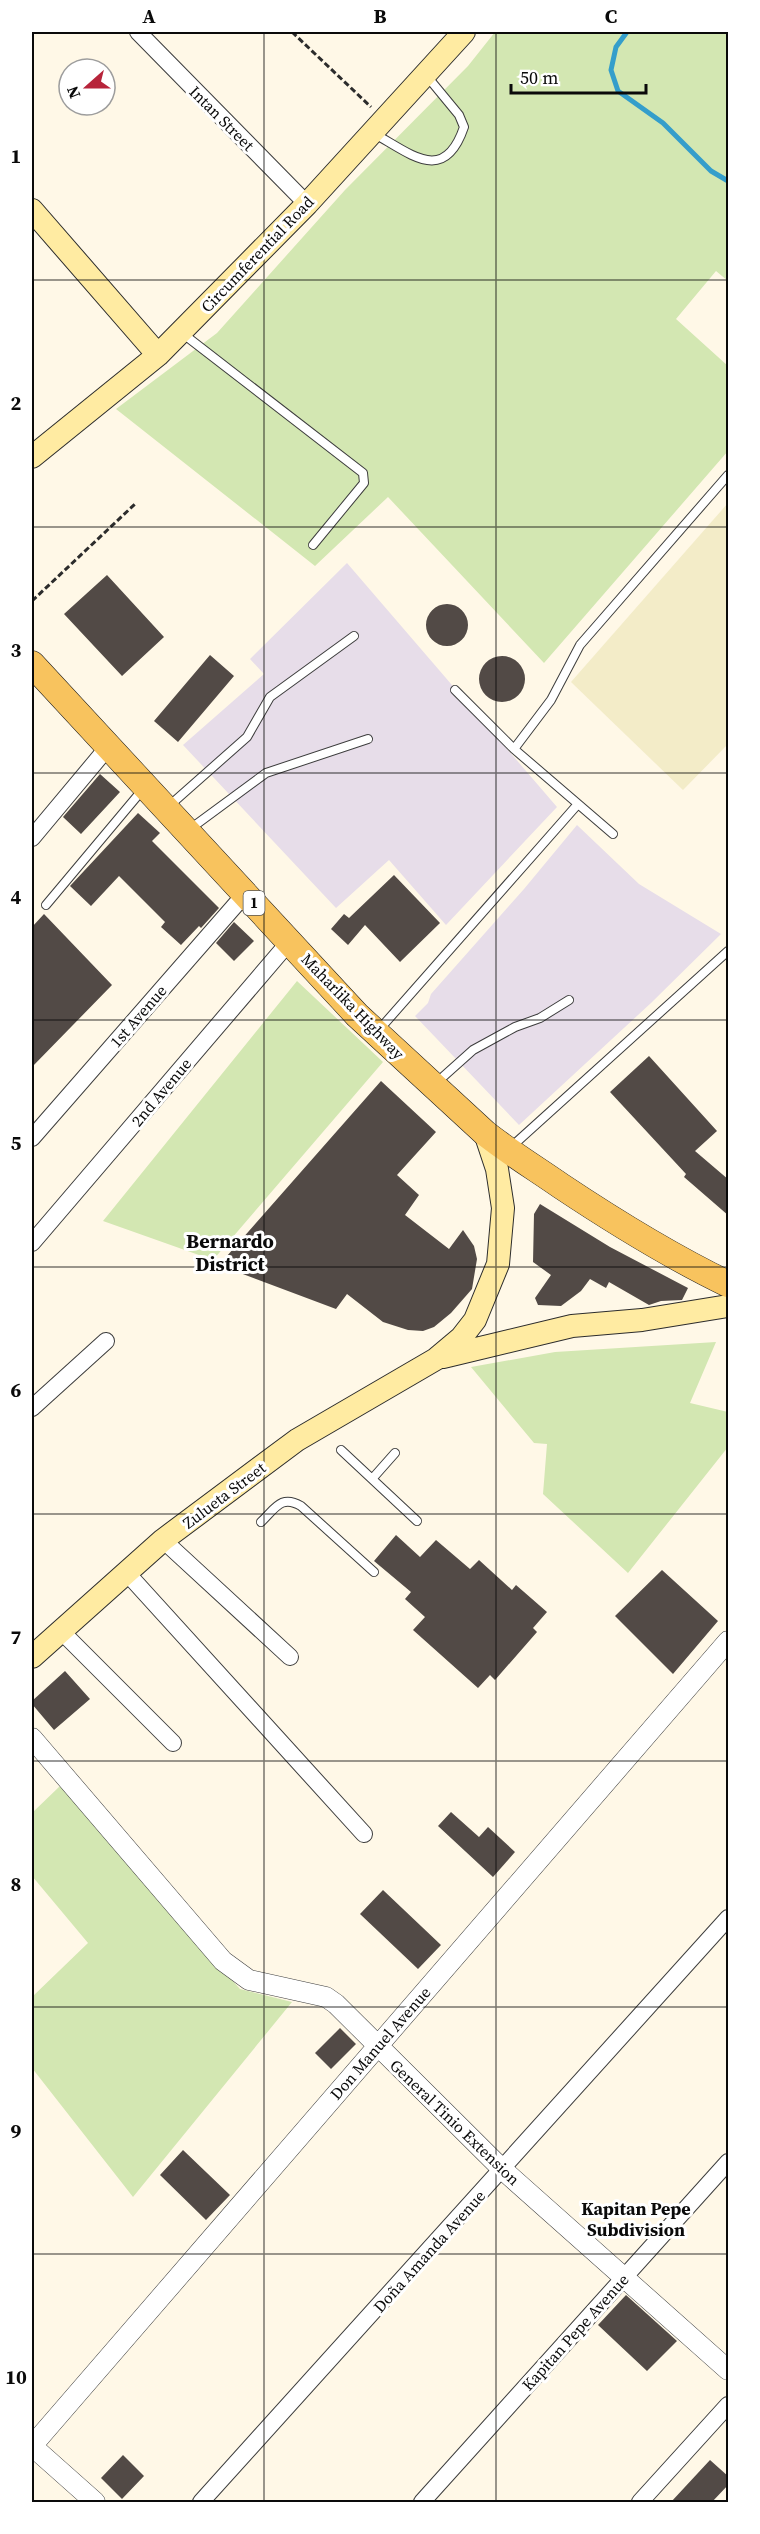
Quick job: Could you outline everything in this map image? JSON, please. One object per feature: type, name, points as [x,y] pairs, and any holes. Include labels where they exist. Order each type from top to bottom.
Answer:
[{"type":"main road","name":"Circumferential Road","points":[[32,458],[158,355],[182,332],[307,204],[464,32]]},
{"type":"main road","points":[[32,210],[158,355]]},
{"type":"main road","name":"Maharlika Highway","points":[[32,664],[377,1033],[485,1133],[507,1150],[634,1233],[698,1270],[729,1284]]},
{"type":"main road","name":"Zulueta Street","points":[[32,1657],[163,1540],[297,1440],[435,1359],[461,1338],[475,1320],[498,1264],[503,1208],[496,1169],[485,1133]]},
{"type":"main road","name":"Zulueta Street","points":[[435,1359],[572,1326],[642,1320],[729,1306]]},
{"type":"street","name":"Intan Street","points":[[138,32],[307,204]]},
{"type":"street","points":[[32,838],[108,747]]},
{"type":"street","name":"1st Avenue","points":[[32,1138],[245,894]]},
{"type":"street","name":"2nd Avenue","points":[[32,1243],[290,941]]},
{"type":"street","points":[[32,1408],[106,1341]]},
{"type":"street","points":[[163,1540],[290,1657]]},
{"type":"street","points":[[126,1572],[364,1834]]},
{"type":"street","points":[[61,1631],[173,1743]]},
{"type":"street","name":"Don Manuel Avenue","points":[[32,2446],[729,1641]]},
{"type":"street","name":"General Tinio Extension","points":[[32,1738],[223,1961],[249,1980],[326,1997],[336,2004],[502,2169],[729,2370]]},
{"type":"street","name":"Doña Amanda Avenue","points":[[201,2502],[729,1918]]},
{"type":"street","name":"Kapitan Pepe Avenue","points":[[422,2502],[729,2162]]},
{"type":"street","points":[[640,2502],[729,2405]]},
{"type":"street","points":[[32,2446],[95,2502]]},
{"type":"lane","points":[[378,126],[424,162],[442,159],[457,146],[464,127],[459,115],[425,74]]},
{"type":"lane","points":[[182,332],[363,473],[364,483],[313,545]]},
{"type":"lane","points":[[514,749],[551,700],[580,645],[729,475]]},
{"type":"lane","points":[[167,808],[247,737],[270,697],[354,636]]},
{"type":"lane","points":[[455,690],[514,749],[613,834]]},
{"type":"lane","points":[[188,831],[266,773],[368,739]]},
{"type":"lane","points":[[46,905],[146,785]]},
{"type":"lane","points":[[377,1033],[578,804]]},
{"type":"lane","points":[[507,1150],[729,951]]},
{"type":"lane","points":[[433,1086],[473,1050],[515,1027],[540,1018],[569,1000]]},
{"type":"lane","points":[[341,1450],[417,1521]]},
{"type":"lane","points":[[372,1479],[395,1453]]},
{"type":"lane","points":[[261,1522],[282,1501],[291,1500],[301,1506],[374,1572]]},
{"type":"path","points":[[292,32],[378,126]]},
{"type":"path","points":[[32,601],[135,504]]},
{"type":"shaded area","points":[[728,503],[728,744],[683,790],[571,682]]},
{"type":"shaded area","points":[[347,563],[557,807],[446,925],[389,860],[336,908],[183,745],[264,674],[250,659]]},
{"type":"shaded area","points":[[577,825],[639,884],[721,934],[651,1003],[519,1125],[415,1016],[428,1003],[431,994]]},
{"type":"green space","points":[[495,32],[728,32],[728,281],[716,271],[676,319],[728,366],[728,451],[544,663],[388,497],[315,566],[116,409],[217,333],[345,190],[468,66]]},
{"type":"green space","points":[[297,981],[383,1062],[213,1260],[103,1221]]},
{"type":"green space","points":[[716,1342],[690,1403],[728,1412],[728,1447],[628,1573],[543,1494],[547,1444],[534,1443],[471,1367],[555,1352]]},
{"type":"green space","points":[[60,1786],[240,1989],[292,2002],[133,2197],[32,2068],[32,1997],[88,1943],[32,1876],[32,1813]]},
{"type":"building","points":[[107,575],[164,637],[122,676],[64,614]]},
{"type":"building","points":[[447,604],[462,610],[468,625],[462,640],[447,646],[432,640],[426,625],[432,610]]},
{"type":"building","points":[[210,655],[234,676],[178,742],[154,721]]},
{"type":"building","points":[[502,656],[518,663],[525,679],[518,695],[502,702],[486,695],[479,679],[486,663]]},
{"type":"building","points":[[100,774],[120,792],[81,834],[63,817]]},
{"type":"building","points":[[138,813],[160,833],[152,841],[219,908],[181,945],[161,927],[165,922],[119,876],[91,906],[70,886]]},
{"type":"building","points":[[394,875],[440,923],[400,962],[365,925],[348,945],[331,929],[344,914],[349,918]]},
{"type":"building","points":[[44,914],[112,985],[32,1067],[32,927]]},
{"type":"building","points":[[234,922],[254,941],[234,961],[216,943]]},
{"type":"building","points":[[649,1056],[717,1131],[695,1151],[729,1180],[729,1216],[684,1177],[686,1174],[610,1092]]},
{"type":"building","points":[[381,1081],[436,1132],[397,1175],[419,1195],[405,1215],[449,1249],[463,1230],[474,1246],[477,1259],[472,1289],[451,1313],[434,1327],[423,1331],[408,1330],[383,1322],[347,1294],[336,1309],[219,1265]]},
{"type":"building","points":[[540,1204],[610,1247],[688,1288],[682,1300],[661,1301],[649,1305],[609,1282],[606,1288],[590,1279],[581,1291],[561,1306],[538,1305],[535,1298],[551,1275],[533,1262],[534,1214]]},
{"type":"building","points":[[396,1535],[420,1557],[436,1540],[470,1569],[479,1560],[512,1590],[516,1585],[547,1612],[533,1628],[537,1632],[495,1680],[490,1675],[478,1688],[413,1630],[425,1617],[405,1599],[411,1592],[374,1561]]},
{"type":"building","points":[[662,1570],[718,1621],[673,1674],[615,1616]]},
{"type":"building","points":[[65,1671],[90,1699],[54,1730],[32,1704],[32,1701]]},
{"type":"building","points":[[451,1812],[479,1837],[488,1827],[515,1852],[493,1877],[438,1826]]},
{"type":"building","points":[[383,1890],[441,1945],[418,1969],[360,1914]]},
{"type":"building","points":[[340,2028],[356,2044],[331,2069],[315,2053]]},
{"type":"building","points":[[183,2150],[230,2195],[206,2220],[160,2175]]},
{"type":"building","points":[[626,2295],[677,2341],[647,2371],[598,2325]]},
{"type":"building","points":[[123,2455],[144,2476],[122,2499],[101,2478]]},
{"type":"building","points":[[710,2460],[729,2477],[729,2484],[712,2502],[671,2502]]},
{"type":"waterway","points":[[627,32],[616,47],[611,70],[618,91],[663,123],[711,171],[728,181]]},
{"type":"district","name":"Bernardo District","points":[[230,1252]]},
{"type":"district","name":"Kapitan Pepe Subdivision","points":[[636,2219]]}]
